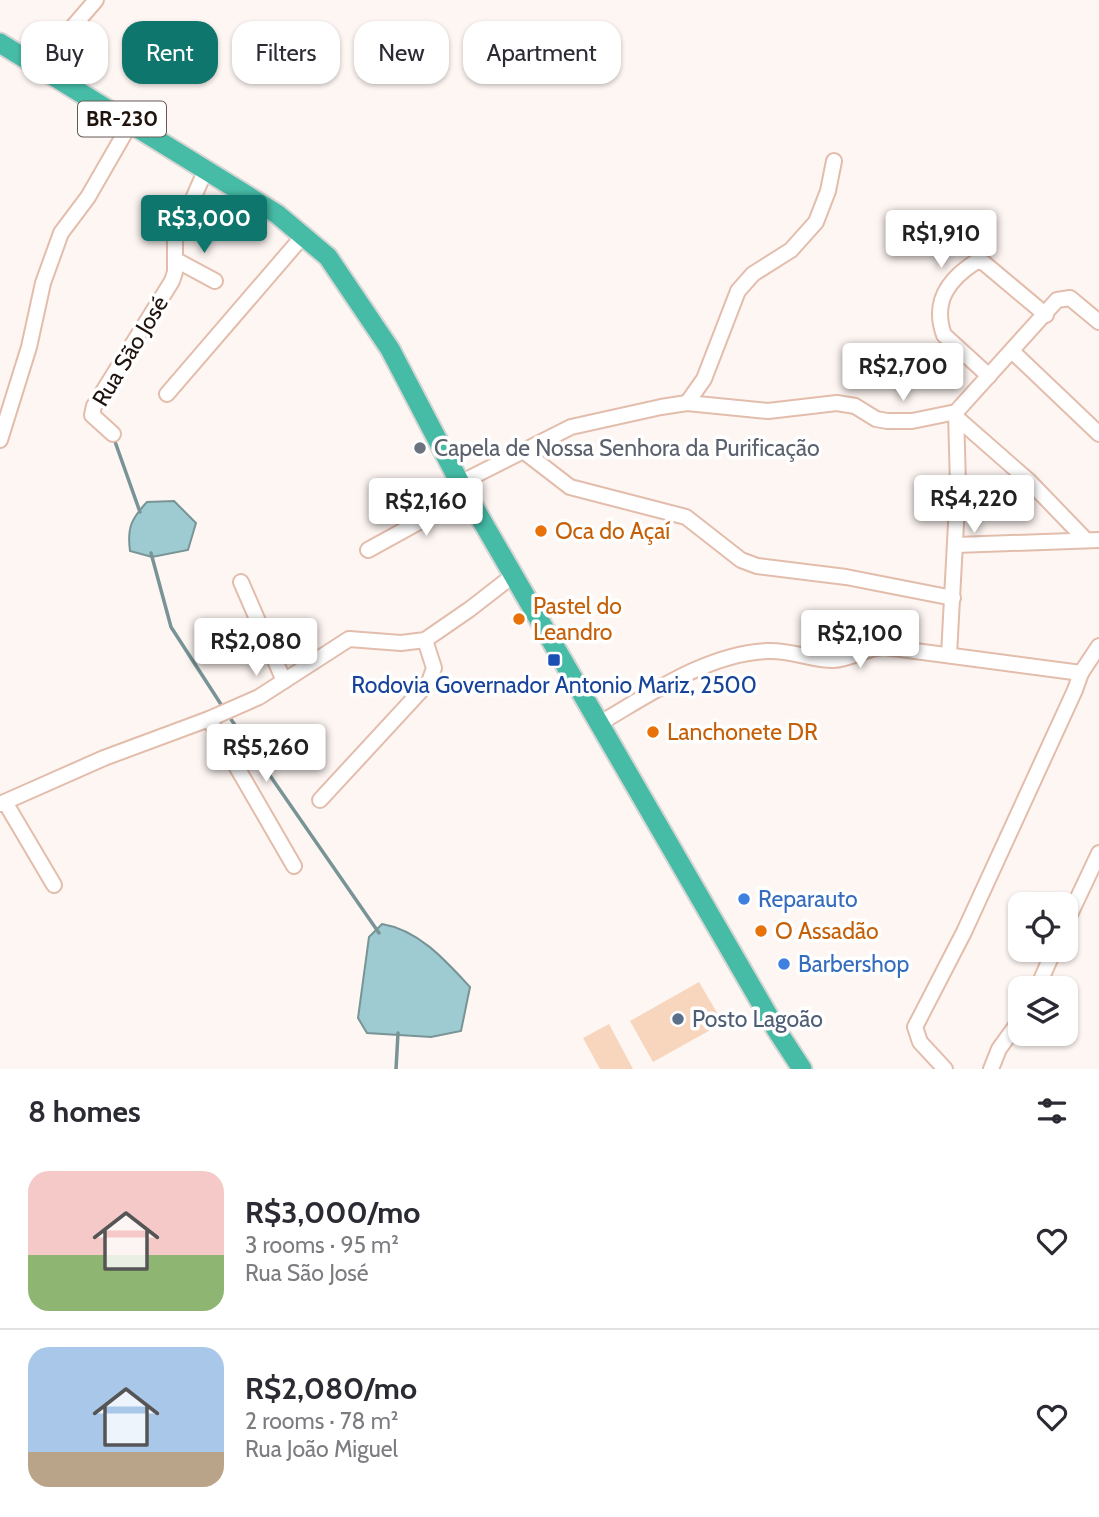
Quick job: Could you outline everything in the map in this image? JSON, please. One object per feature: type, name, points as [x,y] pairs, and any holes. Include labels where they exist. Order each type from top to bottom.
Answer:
[{"type":"highway","name":"BR-230","points":[[0,43],[21,55]]},
{"type":"highway","name":"BR-230","points":[[67,84],[277,214],[328,257],[390,349],[464,489],[776,1030],[802,1069]]},
{"type":"highway","name":"BR-230","points":[[776,1030],[791,1069]]},
{"type":"street","points":[[78,21],[96,0]]},
{"type":"street","points":[[0,440],[29,347],[43,283],[61,233],[88,197],[130,124]]},
{"type":"street","points":[[687,403],[704,379],[738,290],[753,274],[791,250],[816,222],[828,191],[834,160]]},
{"type":"street","name":"Rua São José","points":[[113,434],[92,415],[94,406],[166,293],[175,272],[175,240],[206,169]]},
{"type":"street","points":[[167,394],[303,236]]},
{"type":"street","points":[[176,260],[215,281]]},
{"type":"street","points":[[989,376],[944,335],[938,310],[944,293],[970,265],[977,261],[984,263],[1046,315]]},
{"type":"street","points":[[949,655],[956,545],[956,415],[1057,300],[1070,298],[1099,322]]},
{"type":"street","points":[[1013,352],[1099,434]]},
{"type":"street","points":[[368,550],[522,450],[571,427],[687,403],[768,411],[844,403],[876,419],[887,421],[912,421],[956,415],[1092,540]]},
{"type":"street","points":[[522,450],[570,487],[687,517],[733,555],[757,566],[846,577],[953,598]]},
{"type":"street","points":[[956,545],[1092,540]]},
{"type":"street","points":[[54,885],[3,803],[104,758],[209,719],[259,697],[349,639],[401,643],[425,640],[515,574]]},
{"type":"street","points":[[242,582],[284,681]]},
{"type":"street","points":[[320,800],[429,682],[434,668],[425,640]]},
{"type":"street","points":[[945,1069],[920,1042],[915,1027],[964,932],[1076,690],[1081,673],[1099,646]]},
{"type":"street","points":[[600,723],[691,673],[753,652],[796,652],[837,660],[875,647],[884,647],[1081,673]]},
{"type":"street","points":[[209,719],[294,866]]},
{"type":"street","points":[[1078,898],[1099,853]]},
{"type":"street","points":[[991,1069],[999,1049],[1008,1037]]},
{"type":"water","points":[[174,501],[196,523],[188,550],[152,557],[130,551],[130,530],[134,519],[147,502]]},
{"type":"water","points":[[382,924],[395,927],[420,940],[470,987],[461,1031],[431,1037],[367,1033],[358,1018],[369,937]]},
{"type":"building","points":[[699,982],[723,1023],[653,1062],[630,1021]]},
{"type":"building","points":[[609,1024],[633,1069],[600,1069],[583,1038]]},
{"type":"waterway","points":[[113,436],[140,512]]},
{"type":"waterway","points":[[151,553],[171,627],[224,709]]},
{"type":"waterway","points":[[228,715],[379,933]]},
{"type":"waterway","points":[[396,1069],[398,1033]]},
{"type":"place","name":"Capela de Nossa Senhora da Purificação","points":[[420,448]]},
{"type":"place","name":"Oca do Açaí","points":[[541,531]]},
{"type":"place","name":"Pastel do Leandro","points":[[519,619]]},
{"type":"place","name":"Rodovia Governador Antonio Mariz, 2500","points":[[554,660]]},
{"type":"place","name":"Lanchonete DR","points":[[653,732]]},
{"type":"place","name":"Reparauto","points":[[744,899]]},
{"type":"place","name":"O Assadão","points":[[761,931]]},
{"type":"place","name":"Barbershop","points":[[784,964]]},
{"type":"place","name":"Posto Lagoão","points":[[678,1019]]}]
